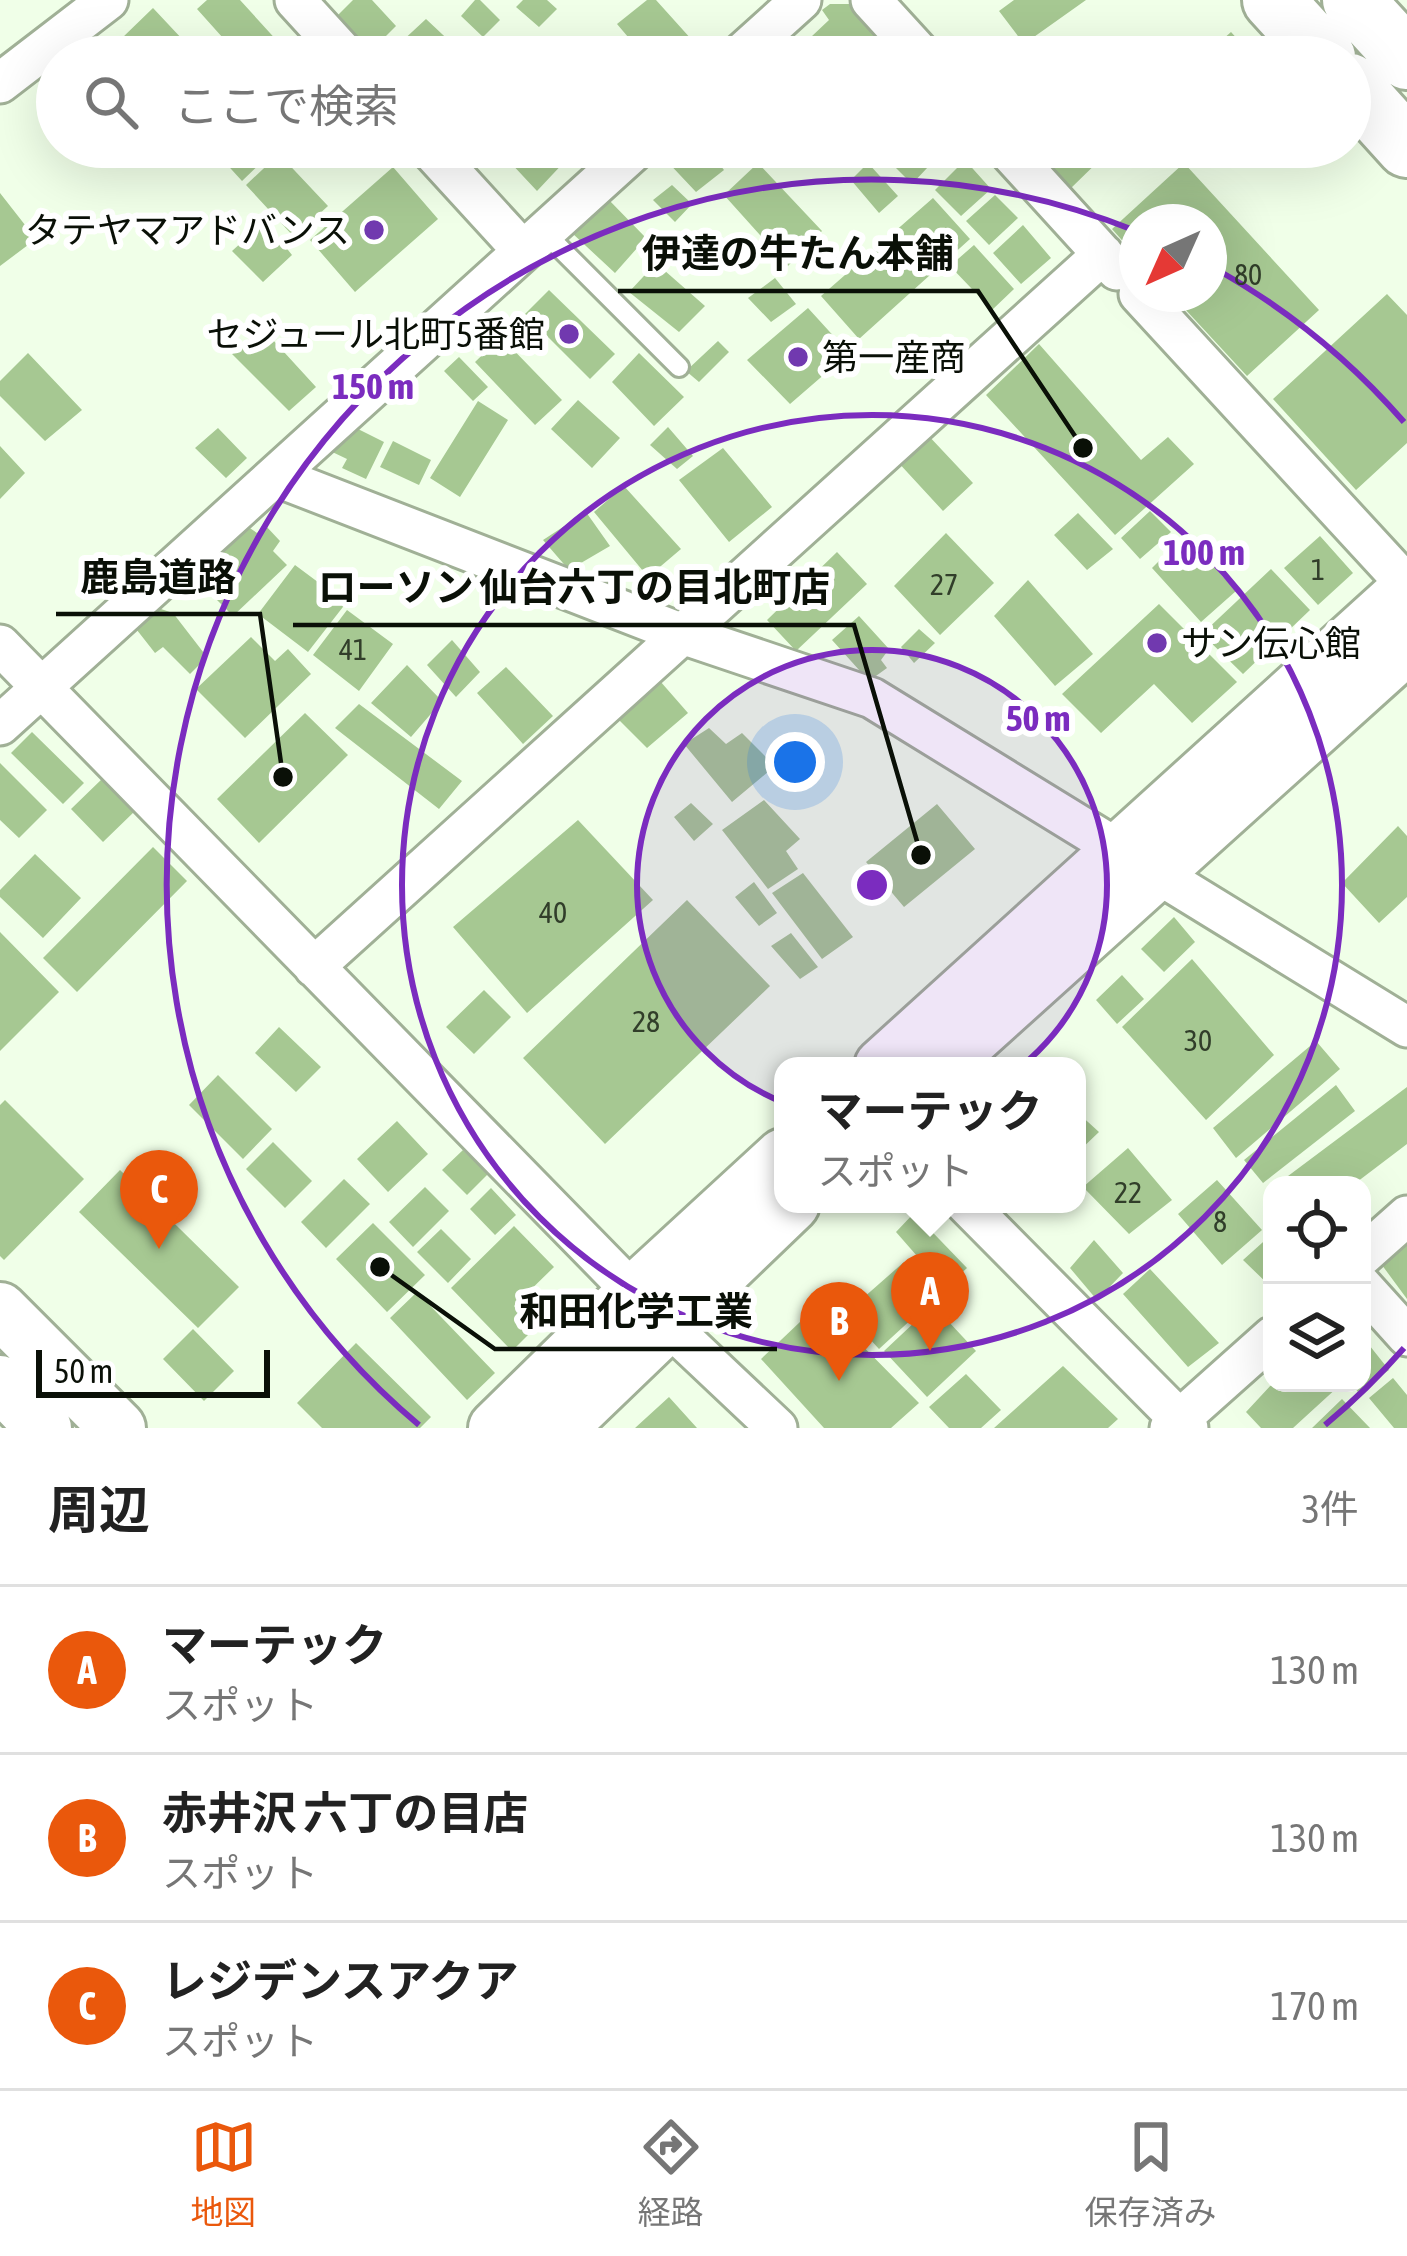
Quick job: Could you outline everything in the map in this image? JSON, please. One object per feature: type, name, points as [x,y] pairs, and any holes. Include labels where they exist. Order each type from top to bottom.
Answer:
[{"type":"main road","points":[[1274,0],[1306,36]]},
{"type":"main road","points":[[1353,0],[1407,59]]},
{"type":"main road","points":[[1371,107],[1407,147]]},
{"type":"street","points":[[61,36],[108,0]]},
{"type":"street","points":[[295,0],[327,36]]},
{"type":"street","points":[[761,36],[801,0]]},
{"type":"street","points":[[872,0],[904,36]]},
{"type":"street","points":[[0,83],[36,55]]},
{"type":"street","points":[[451,168],[533,242]]},
{"type":"street","points":[[0,725],[615,168]]},
{"type":"street","points":[[1024,168],[1119,272]]},
{"type":"street","points":[[314,967],[1103,254]]},
{"type":"street","points":[[950,1057],[1407,588],[1155,312]]},
{"type":"street","points":[[274,476],[685,634],[872,698],[1401,1014]]},
{"type":"street","points":[[0,645],[649,1308],[777,1428]]},
{"type":"street","points":[[893,1057],[1407,646]]},
{"type":"street","points":[[559,1428],[649,1308],[774,1166]]},
{"type":"street","points":[[496,1428],[779,1213]]},
{"type":"street","points":[[975,1213],[1179,1425],[1263,1346]]},
{"type":"street","points":[[1371,1248],[1407,1216]]},
{"type":"street","points":[[1371,1296],[1407,1336]]},
{"type":"street","points":[[0,1310],[118,1428]]},
{"type":"street","points":[[0,1383],[44,1428]]},
{"type":"lane","points":[[533,242],[679,367]]},
{"type":"building","points":[[207,0],[240,0],[273,36],[221,36],[197,9]]},
{"type":"building","points":[[353,0],[372,0],[396,26],[386,36],[355,36],[337,16]]},
{"type":"building","points":[[480,0],[500,20],[482,36],[461,16]]},
{"type":"building","points":[[523,0],[547,0],[557,9],[539,27],[516,7]]},
{"type":"building","points":[[647,0],[656,0],[688,36],[627,36],[617,24]]},
{"type":"building","points":[[1014,0],[1086,0],[1035,36],[1018,36],[999,11]]},
{"type":"building","points":[[830,4],[849,4],[877,36],[812,36],[829,20],[822,10]]},
{"type":"building","points":[[153,8],[179,36],[124,36]]},
{"type":"building","points":[[426,19],[444,36],[408,36]]},
{"type":"building","points":[[230,168],[255,168],[242,181]]},
{"type":"building","points":[[264,168],[292,168],[328,206],[294,237],[246,185]]},
{"type":"building","name":"タテヤマアドバンス","points":[[392,168],[438,219],[355,292],[310,240]]},
{"type":"building","points":[[516,168],[559,168],[537,191]]},
{"type":"building","points":[[673,168],[722,168],[724,170],[696,192]]},
{"type":"building","points":[[753,168],[763,168],[822,231],[788,266],[724,195]]},
{"type":"building","points":[[863,168],[873,168],[898,196],[879,213],[851,180]]},
{"type":"building","points":[[896,168],[927,168],[912,184]]},
{"type":"building","points":[[957,168],[972,168],[991,189],[961,216],[935,190]]},
{"type":"building","points":[[1048,168],[1092,168],[1069,190]]},
{"type":"building","points":[[1179,168],[1189,168],[1222,204],[1139,204]]},
{"type":"building","points":[[672,185],[692,204],[675,222],[653,200]]},
{"type":"building","points":[[0,193],[36,239],[0,266]]},
{"type":"building","points":[[995,195],[1018,218],[989,245],[966,221]]},
{"type":"building","points":[[933,198],[970,239],[859,339],[821,296]]},
{"type":"building","points":[[608,199],[646,238],[615,273],[572,233]]},
{"type":"building","points":[[1227,210],[1319,310],[1247,376],[1188,312],[1227,312]]},
{"type":"building","points":[[265,221],[292,255],[263,282],[232,251]]},
{"type":"building","points":[[1023,225],[1051,258],[1021,284],[993,253]]},
{"type":"building","points":[[974,245],[1014,289],[992,310],[950,266]]},
{"type":"building","points":[[656,263],[705,306],[679,332],[629,292]]},
{"type":"building","points":[[775,278],[796,304],[771,322],[748,298]]},
{"type":"building","name":"セジュール北町5番館","points":[[549,290],[615,354],[590,379],[525,314]]},
{"type":"building","points":[[1387,294],[1407,315],[1407,443],[1356,490],[1273,399]]},
{"type":"building","name":"第一産商","points":[[808,308],[849,353],[790,404],[747,360]]},
{"type":"building","points":[[262,328],[316,387],[289,411],[232,354]]},
{"type":"building","points":[[501,337],[562,400],[535,425],[475,362]]},
{"type":"building","points":[[718,341],[729,352],[699,382],[686,371]]},
{"type":"building","points":[[1039,344],[1141,460],[1168,437],[1194,464],[1115,535],[986,395]]},
{"type":"building","points":[[28,353],[82,410],[45,441],[0,396],[0,381]]},
{"type":"building","points":[[639,353],[684,397],[654,426],[612,382]]},
{"type":"building","points":[[459,357],[488,387],[473,401],[444,371]]},
{"type":"building","points":[[578,400],[620,438],[592,468],[551,429]]},
{"type":"building","points":[[478,401],[508,420],[460,497],[430,478]]},
{"type":"building","points":[[340,420],[384,442],[366,479],[342,468],[347,459],[326,449]]},
{"type":"building","points":[[668,427],[693,456],[677,469],[650,445]]},
{"type":"building","points":[[218,428],[247,458],[226,478],[195,448]]},
{"type":"building","points":[[926,433],[973,483],[943,511],[896,460]]},
{"type":"building","points":[[393,441],[431,460],[419,485],[380,467]]},
{"type":"building","points":[[0,446],[25,473],[0,499]]},
{"type":"building","points":[[723,448],[772,507],[729,542],[679,480]]},
{"type":"building","points":[[624,486],[681,549],[648,577],[594,512]]},
{"type":"building","points":[[1150,511],[1171,532],[1140,559],[1121,538]]},
{"type":"building","points":[[586,512],[610,546],[569,570],[543,540]]},
{"type":"building","points":[[1078,513],[1113,549],[1087,570],[1054,535]]},
{"type":"building","points":[[238,520],[257,533],[265,525],[280,541],[273,551],[287,565],[233,616],[185,568]]},
{"type":"building","points":[[946,533],[994,583],[940,635],[894,586]]},
{"type":"building","points":[[1185,535],[1236,591],[1201,622],[1152,568]]},
{"type":"building","points":[[1320,536],[1353,573],[1318,605],[1284,568]]},
{"type":"building","points":[[837,552],[867,584],[796,651],[767,620]]},
{"type":"building","points":[[295,565],[346,603],[308,652],[258,614]]},
{"type":"building","points":[[1271,569],[1310,610],[1243,674],[1202,634]]},
{"type":"building","points":[[1028,580],[1093,654],[1055,686],[994,616]]},
{"type":"building","name":"サン伝心館","points":[[1159,604],[1237,682],[1192,723],[1154,684],[1101,733],[1062,694]]},
{"type":"building","points":[[152,606],[173,613],[207,657],[190,674],[163,647],[155,653],[133,625]]},
{"type":"building","points":[[347,610],[393,644],[359,691],[313,655]]},
{"type":"building","points":[[859,616],[889,649],[881,660],[887,668],[869,681],[832,640]]},
{"type":"building","points":[[919,629],[935,643],[914,663],[901,647]]},
{"type":"building","points":[[251,637],[275,661],[288,649],[311,674],[245,738],[196,689]]},
{"type":"building","points":[[452,640],[480,672],[456,697],[427,665]]},
{"type":"building","points":[[407,665],[442,701],[411,737],[371,703]]},
{"type":"building","points":[[506,667],[553,716],[523,744],[477,693]]},
{"type":"building","points":[[660,681],[688,713],[647,748],[617,718]]},
{"type":"building","points":[[359,704],[462,781],[439,809],[335,728]]},
{"type":"building","points":[[305,713],[348,755],[259,843],[217,799]]},
{"type":"building","points":[[709,728],[726,744],[742,733],[775,766],[732,802],[684,744]]},
{"type":"building","points":[[32,732],[84,783],[63,804],[11,753]]},
{"type":"building","points":[[0,763],[47,810],[19,838],[0,820]]},
{"type":"building","points":[[103,778],[135,811],[103,842],[71,809]]},
{"type":"building","points":[[764,800],[800,839],[786,851],[798,869],[768,889],[722,830]]},
{"type":"building","points":[[691,803],[713,824],[694,841],[674,817]]},
{"type":"building","points":[[937,804],[975,849],[904,907],[866,862]]},
{"type":"building","points":[[578,820],[653,900],[527,1013],[453,927]]},
{"type":"building","points":[[1398,826],[1407,836],[1407,897],[1379,923],[1342,883]]},
{"type":"building","points":[[153,847],[187,881],[77,992],[43,958]]},
{"type":"building","points":[[35,854],[81,898],[43,938],[0,897],[0,890]]},
{"type":"building","points":[[803,873],[853,937],[822,959],[772,893]]},
{"type":"building","points":[[754,882],[777,913],[759,926],[735,897]]},
{"type":"building","points":[[687,900],[770,986],[605,1144],[523,1058]]},
{"type":"building","points":[[1174,917],[1195,942],[1164,972],[1141,949]]},
{"type":"building","points":[[0,932],[59,992],[0,1051]]},
{"type":"building","points":[[791,933],[818,967],[800,979],[771,946]]},
{"type":"building","points":[[1192,959],[1274,1055],[1206,1120],[1122,1027]]},
{"type":"building","points":[[1122,975],[1144,999],[1117,1024],[1096,1000]]},
{"type":"building","points":[[484,990],[511,1017],[474,1054],[446,1027]]},
{"type":"building","points":[[279,1027],[321,1067],[296,1092],[255,1053]]},
{"type":"building","points":[[1316,1041],[1340,1069],[1236,1158],[1213,1128]]},
{"type":"building","points":[[218,1075],[272,1129],[243,1159],[189,1105]]},
{"type":"building","points":[[1336,1085],[1355,1111],[1272,1176],[1263,1176],[1263,1183],[1244,1160]]},
{"type":"building","points":[[1407,1087],[1407,1144],[1365,1176],[1288,1176]]},
{"type":"building","points":[[5,1100],[84,1179],[4,1260],[0,1256],[0,1105]]},
{"type":"building","points":[[1086,1120],[1099,1132],[1086,1144]]},
{"type":"building","points":[[397,1121],[428,1154],[388,1192],[357,1159]]},
{"type":"building","points":[[273,1142],[312,1181],[285,1208],[246,1169]]},
{"type":"building","points":[[1128,1148],[1172,1200],[1129,1234],[1086,1190],[1086,1184]]},
{"type":"building","points":[[463,1150],[488,1174],[467,1195],[442,1170]]},
{"type":"building","points":[[120,1170],[239,1287],[198,1328],[79,1212]]},
{"type":"building","points":[[344,1179],[370,1204],[326,1248],[301,1222]]},
{"type":"building","points":[[1217,1180],[1262,1230],[1222,1265],[1178,1214]]},
{"type":"building","points":[[425,1187],[449,1211],[413,1247],[389,1222]]},
{"type":"building","points":[[491,1188],[516,1215],[495,1235],[470,1209]]},
{"type":"building","points":[[914,1213],[967,1268],[945,1288],[896,1232]]},
{"type":"building","points":[[373,1223],[425,1275],[387,1312],[336,1259]]},
{"type":"building","points":[[514,1226],[554,1267],[514,1306],[535,1328],[512,1351],[451,1288]]},
{"type":"building","points":[[441,1229],[471,1259],[448,1283],[417,1252]]},
{"type":"building","points":[[1094,1240],[1123,1273],[1097,1300],[1070,1268]]},
{"type":"building","points":[[1263,1242],[1263,1279],[1243,1260]]},
{"type":"building","points":[[1407,1243],[1407,1299],[1379,1261]]},
{"type":"building","points":[[904,1262],[938,1295],[879,1349],[846,1313]]},
{"type":"building","points":[[1150,1269],[1219,1343],[1188,1367],[1123,1294]]},
{"type":"building","points":[[417,1292],[495,1373],[467,1400],[390,1318]]},
{"type":"building","points":[[820,1303],[919,1403],[891,1428],[824,1428],[761,1359]]},
{"type":"building","points":[[933,1305],[976,1351],[927,1397],[884,1351]]},
{"type":"building","points":[[193,1329],[234,1371],[204,1401],[163,1359]]},
{"type":"building","points":[[356,1343],[431,1417],[420,1428],[322,1428],[297,1403]]},
{"type":"building","points":[[1371,1347],[1389,1370],[1371,1383]]},
{"type":"building","points":[[1063,1366],[1118,1419],[1108,1428],[994,1428]]},
{"type":"building","points":[[966,1374],[1001,1410],[981,1428],[949,1428],[929,1407]]},
{"type":"building","points":[[1393,1378],[1407,1395],[1407,1428],[1394,1428],[1369,1398]]},
{"type":"building","points":[[1265,1392],[1332,1392],[1293,1428],[1261,1428],[1246,1412]]},
{"type":"building","points":[[669,1397],[697,1428],[635,1428]]},
{"type":"building","points":[[1342,1399],[1370,1428],[1312,1428]]},
{"type":"place","name":"タテヤマアドバンス","points":[[374,230]]},
{"type":"place","name":"セジュール北町5番館","points":[[569,334]]},
{"type":"place","name":"第一産商","points":[[798,357]]},
{"type":"place","name":"伊達の牛たん本舗","points":[[1083,448]]},
{"type":"place","name":"サン伝心館","points":[[1157,643]]},
{"type":"place","name":"鹿島道路","points":[[283,777]]},
{"type":"place","name":"ローソン 仙台六丁の目北町店","points":[[921,855]]},
{"type":"place","name":"レジデンスアクア","points":[[159,1249]]},
{"type":"place","name":"和田化学工業","points":[[380,1267]]},
{"type":"place","name":"マーテック","points":[[930,1351]]},
{"type":"place","name":"赤井沢 六丁の目店","points":[[839,1381]]}]
